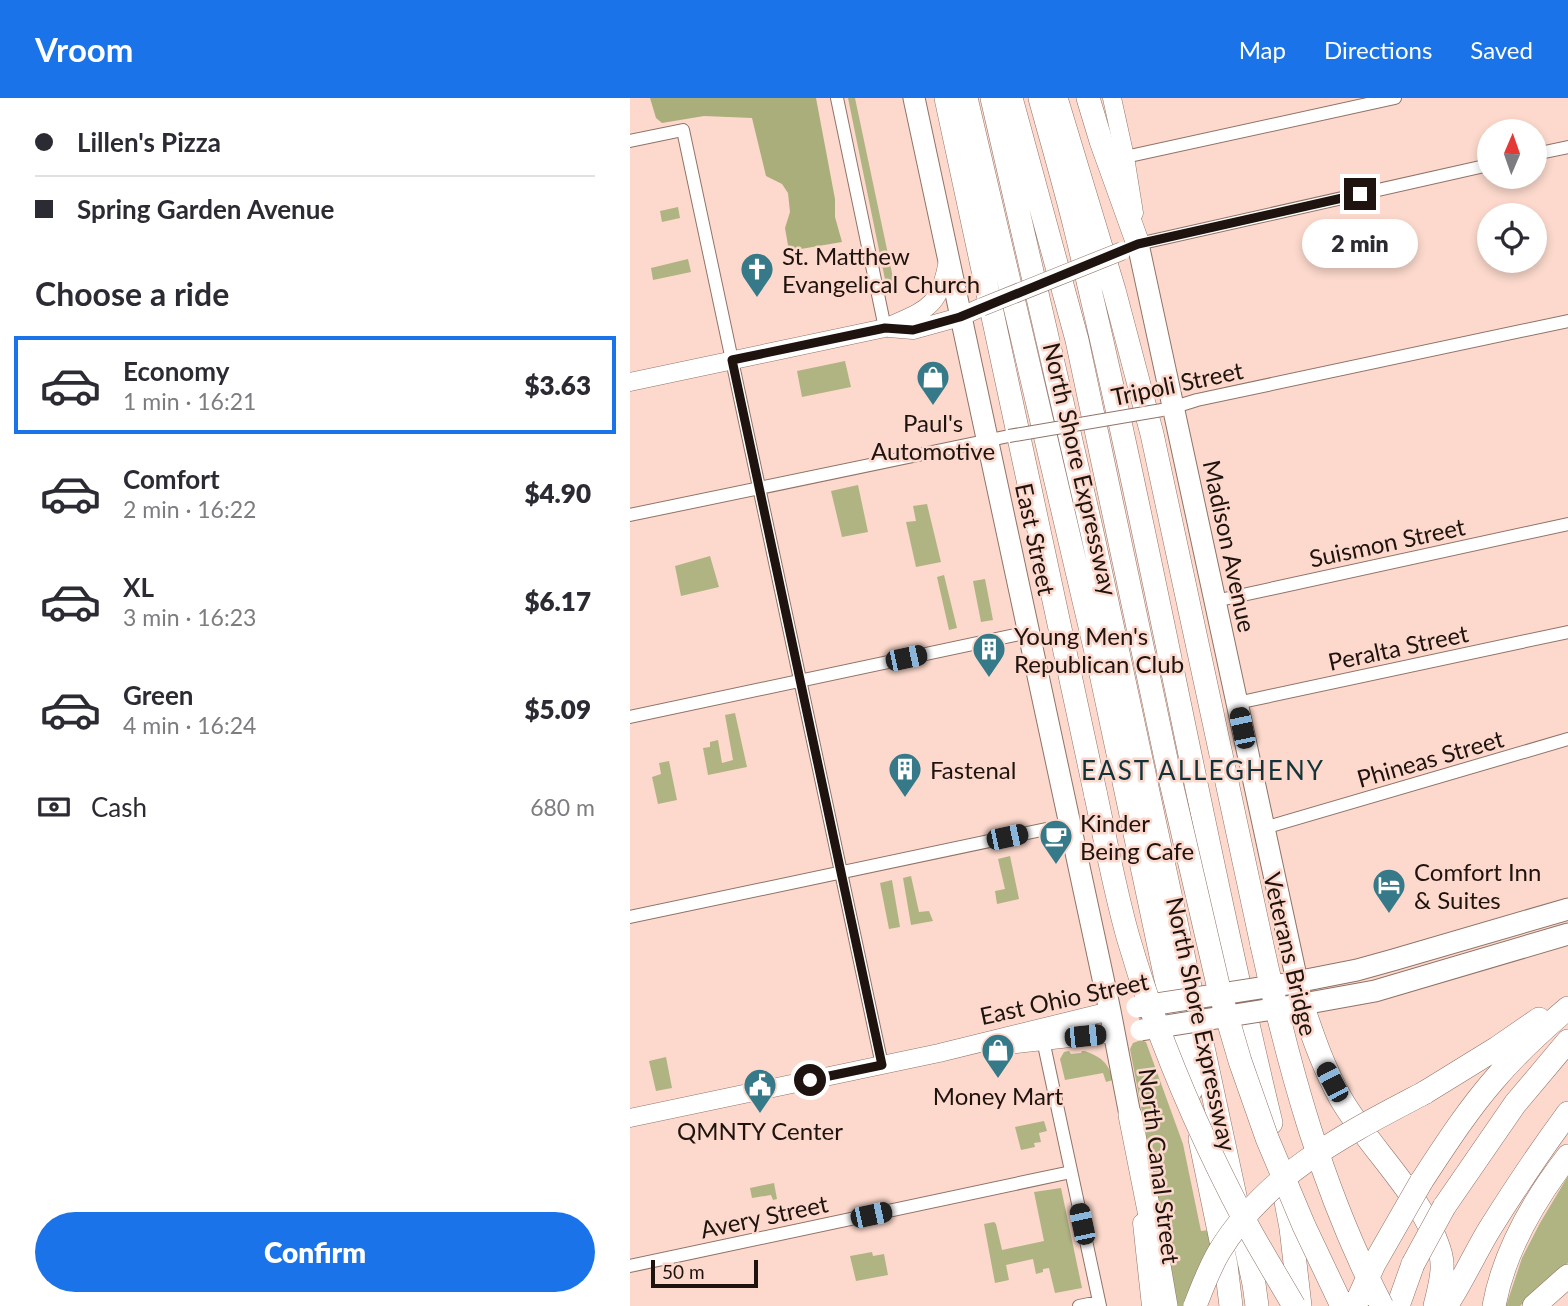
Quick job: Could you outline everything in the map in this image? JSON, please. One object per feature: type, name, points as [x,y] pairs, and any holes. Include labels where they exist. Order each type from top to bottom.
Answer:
[{"type":"highway","points":[[946,98],[1128,937],[1184,1093],[1247,1225],[1294,1306]]},
{"type":"highway","name":"North Shore Expressway","points":[[966,98],[1100,669],[1226,1265],[1231,1306]]},
{"type":"highway","points":[[992,98],[1092,532],[1257,1306]]},
{"type":"highway","points":[[1012,98],[1077,340],[1170,778],[1219,989],[1240,1061],[1268,1138],[1304,1226],[1342,1306]]},
{"type":"highway","name":"North Shore Expressway","points":[[1040,98],[1076,229],[1146,544],[1203,821],[1277,1149],[1291,1228],[1300,1306]]},
{"type":"highway","name":"Veterans Bridge","points":[[1056,98],[1114,290],[1146,411],[1268,973],[1301,1105],[1324,1171],[1382,1306]]},
{"type":"highway","points":[[1088,98],[1130,247]]},
{"type":"highway","points":[[1195,1306],[1217,1254],[1236,1227],[1257,1201],[1291,1171],[1330,1144],[1424,1093],[1568,1001]]},
{"type":"highway","points":[[1297,1005],[1323,1065],[1342,1100],[1429,1223],[1441,1252],[1443,1265],[1435,1306]]},
{"type":"highway","points":[[1355,1306],[1374,1264],[1421,1182],[1453,1134],[1494,1080],[1568,1007]]},
{"type":"highway","points":[[1398,1306],[1413,1264],[1444,1207],[1515,1104],[1568,1041]]},
{"type":"highway","points":[[1446,1306],[1487,1233],[1568,1113]]},
{"type":"highway","points":[[1130,1115],[1166,1306]]},
{"type":"highway","points":[[1494,1306],[1498,1284],[1511,1251],[1543,1192],[1568,1156]]},
{"type":"highway","points":[[1534,1306],[1568,1276]]},
{"type":"main road","name":"East Street","points":[[914,98],[1115,1033]]},
{"type":"main road","name":"Madison Avenue","points":[[1112,98],[1125,157],[1130,247],[1215,601],[1264,828],[1297,1005]]},
{"type":"main road","points":[[885,328],[913,330],[960,317],[1130,247]]},
{"type":"main road","points":[[630,382],[885,328],[914,315],[935,300],[944,281],[948,257]]},
{"type":"main road","name":"East Ohio Street","points":[[630,1118],[939,1053],[1110,1011],[1331,976],[1568,909]]},
{"type":"main road","name":"East Ohio Street","points":[[939,1053],[1141,1030],[1375,991],[1568,934]]},
{"type":"main road","name":"North Canal Street","points":[[1115,1033],[1130,1115],[1151,1306]]},
{"type":"street","points":[[837,98],[885,328]]},
{"type":"street","points":[[1125,157],[1395,98]]},
{"type":"street","points":[[630,141],[683,130],[882,1065]]},
{"type":"street","points":[[1547,152],[1568,147]]},
{"type":"street","points":[[1130,247],[1477,168]]},
{"type":"street","name":"Tripoli Street","points":[[630,516],[987,440],[1168,409],[1196,400],[1568,321]]},
{"type":"street","name":"Suismon Street","points":[[1215,601],[1568,524]]},
{"type":"street","points":[[630,717],[1029,632]]},
{"type":"street","name":"Peralta Street","points":[[1237,703],[1568,632]]},
{"type":"street","name":"Phineas Street","points":[[1264,828],[1568,740]]},
{"type":"street","points":[[630,917],[1070,824]]},
{"type":"street","points":[[1043,1040],[1099,1304],[1079,1306]]},
{"type":"street","name":"Avery Street","points":[[630,1266],[1071,1172]]},
{"type":"green space","points":[[650,98],[816,98],[835,199],[835,217],[842,242],[789,251],[785,228],[790,212],[788,193],[782,184],[766,176],[752,118],[704,116],[662,123],[656,118]]},
{"type":"green space","points":[[848,98],[855,98],[896,292],[888,294]]},
{"type":"green space","points":[[678,207],[680,218],[662,222],[660,211]]},
{"type":"green space","points":[[688,259],[691,272],[653,280],[651,268]]},
{"type":"green space","points":[[845,361],[851,387],[802,397],[797,371]]},
{"type":"green space","points":[[858,485],[868,532],[842,537],[831,491]]},
{"type":"green space","points":[[927,504],[941,562],[916,567],[906,522],[916,521],[913,506]]},
{"type":"green space","points":[[710,556],[719,587],[681,596],[675,566]]},
{"type":"green space","points":[[944,575],[957,628],[949,630],[937,577]]},
{"type":"green space","points":[[985,579],[993,620],[981,622],[973,581]]},
{"type":"green space","points":[[735,713],[747,767],[708,775],[703,748],[710,747],[710,742],[718,740],[722,763],[733,760],[725,715]]},
{"type":"green space","points":[[669,761],[677,800],[658,804],[652,777],[661,774],[659,763]]},
{"type":"green space","points":[[1010,856],[1019,899],[997,904],[995,891],[1005,889],[998,859]]},
{"type":"green space","points":[[911,876],[919,912],[929,911],[933,921],[911,925],[903,878]]},
{"type":"green space","points":[[892,880],[900,927],[889,929],[880,883]]},
{"type":"green space","points":[[1141,1040],[1146,1042],[1183,1144],[1201,1231],[1210,1230],[1213,1244],[1184,1306],[1174,1306],[1154,1200],[1145,1128],[1130,1049],[1133,1043]]},
{"type":"green space","points":[[1069,1051],[1071,1054],[1085,1051],[1100,1058],[1107,1065],[1113,1080],[1106,1082],[1103,1073],[1065,1080],[1060,1059],[1064,1052]]},
{"type":"green space","points":[[666,1057],[672,1088],[656,1091],[649,1061]]},
{"type":"green space","points":[[1044,1121],[1047,1131],[1039,1133],[1041,1142],[1034,1143],[1035,1147],[1021,1150],[1015,1127]]},
{"type":"green space","points":[[1568,1176],[1568,1263],[1520,1306],[1506,1306],[1522,1258]]},
{"type":"green space","points":[[774,1183],[777,1199],[773,1200],[771,1195],[752,1198],[750,1188]]},
{"type":"green space","points":[[1061,1188],[1082,1288],[1055,1293],[1049,1268],[1036,1274],[1033,1259],[1006,1265],[1009,1280],[995,1283],[984,1224],[996,1224],[1002,1250],[1044,1241],[1034,1192]]},
{"type":"green space","points":[[872,1252],[873,1256],[884,1254],[888,1275],[856,1281],[850,1256]]},
{"type":"place","name":"St. Matthew Evangelical Church","points":[[757,299]]},
{"type":"place","name":"Paul's Automotive","points":[[933,407]]},
{"type":"place","name":"Young Men's Republican Club","points":[[989,679]]},
{"type":"place","name":"Fastenal","points":[[905,799]]},
{"type":"place","name":"Kinder Being Cafe","points":[[1056,866]]},
{"type":"place","name":"Comfort Inn & Suites","points":[[1389,915]]},
{"type":"place","name":"Money Mart","points":[[998,1080]]},
{"type":"place","name":"QMNTY Center","points":[[760,1115]]},
{"type":"district","name":"EAST ALLEGHENY","points":[[1203,770]]},
{"type":"route","points":[[810,1080],[882,1065],[732,360],[885,328],[913,330],[960,317],[1138,244],[1360,194]]}]
